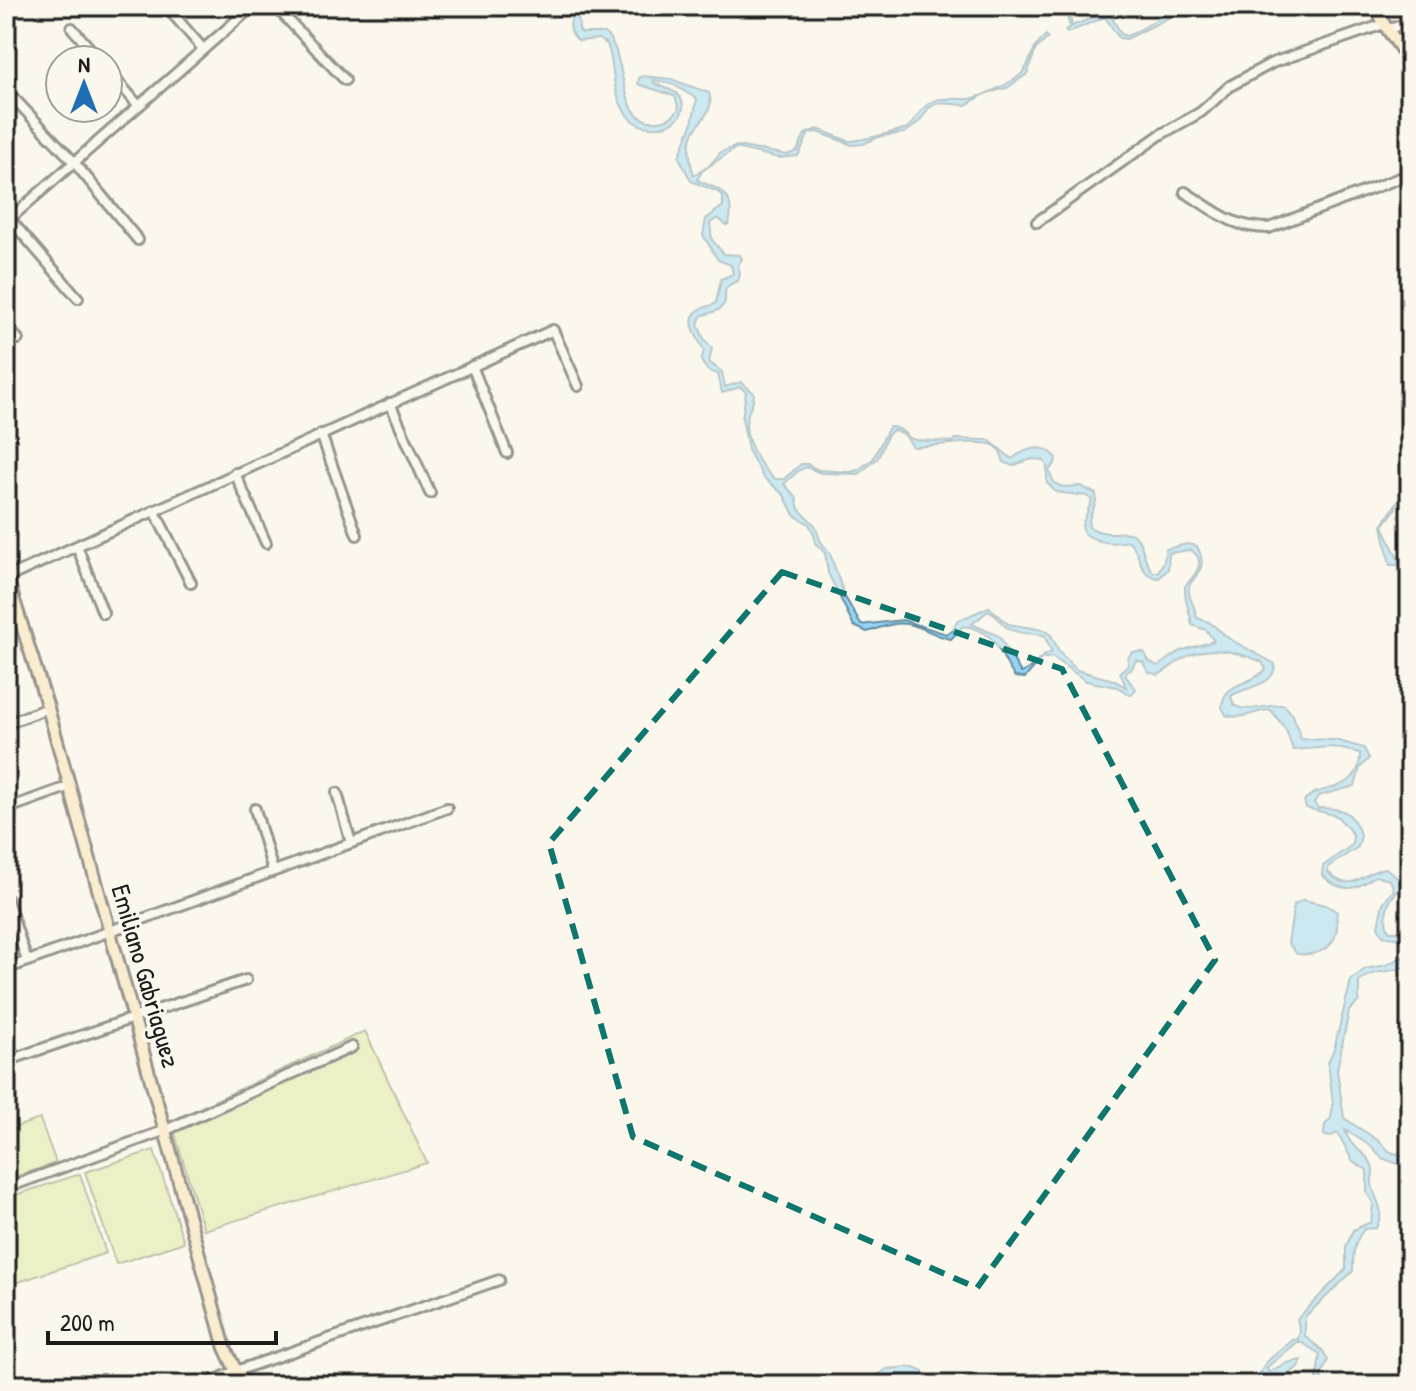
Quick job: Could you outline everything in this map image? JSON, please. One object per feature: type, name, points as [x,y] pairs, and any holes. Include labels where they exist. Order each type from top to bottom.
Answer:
[{"type":"main road","points":[[1376,6],[1410,62]]},
{"type":"main road","name":"Emiliano Gabriaguez","points":[[6,577],[48,708],[225,1348],[247,1385]]},
{"type":"street","points":[[166,6],[203,49]]},
{"type":"street","points":[[78,298],[7,218],[253,6]]},
{"type":"street","points":[[275,6],[345,80]]},
{"type":"street","points":[[1037,222],[1160,135],[1201,112],[1230,86],[1272,63],[1386,27],[1410,23]]},
{"type":"street","points":[[72,28],[86,44]]},
{"type":"street","points":[[124,89],[138,105]]},
{"type":"street","points":[[6,90],[74,162],[138,240]]},
{"type":"street","points":[[1185,192],[1232,223],[1269,228],[1410,174]]},
{"type":"street","points":[[6,326],[18,339]]},
{"type":"street","points":[[6,577],[553,330],[578,386]]},
{"type":"street","points":[[472,366],[507,453]]},
{"type":"street","points":[[390,403],[430,493]]},
{"type":"street","points":[[321,434],[357,535]]},
{"type":"street","points":[[235,473],[266,543]]},
{"type":"street","points":[[154,510],[191,583]]},
{"type":"street","points":[[77,546],[103,613]]},
{"type":"street","points":[[6,724],[48,708]]},
{"type":"street","points":[[6,809],[70,786]]},
{"type":"street","points":[[337,793],[351,843]]},
{"type":"street","points":[[6,969],[447,808]]},
{"type":"street","points":[[255,809],[273,871]]},
{"type":"street","points":[[6,897],[27,961]]},
{"type":"street","points":[[6,1061],[246,980]]},
{"type":"street","points":[[6,1188],[166,1130],[352,1047]]},
{"type":"street","points":[[205,1385],[236,1371],[499,1280]]},
{"type":"highlighted area","points":[[782,572],[1062,669],[1215,960],[977,1288],[633,1137],[549,843]]},
{"type":"green space","points":[[365,1031],[427,1163],[204,1230],[171,1121]]},
{"type":"green space","points":[[40,1119],[56,1163],[6,1180],[6,1130]]},
{"type":"green space","points":[[154,1150],[184,1242],[116,1264],[85,1172]]},
{"type":"green space","points":[[80,1174],[106,1253],[6,1286],[6,1198]]},
{"type":"water","points":[[575,6],[588,6],[578,14],[582,33],[604,33],[612,42],[629,100],[644,120],[665,120],[679,109],[675,96],[638,84],[643,76],[671,79],[709,93],[709,109],[696,128],[690,145],[694,175],[709,166],[721,152],[737,146],[787,155],[797,151],[805,134],[817,129],[849,141],[868,138],[907,128],[932,102],[969,99],[986,94],[966,105],[938,103],[905,133],[852,145],[818,132],[809,133],[798,156],[779,158],[736,148],[702,171],[697,180],[724,194],[730,205],[729,224],[718,218],[710,223],[712,240],[724,254],[740,255],[742,259],[738,265],[738,281],[725,290],[724,304],[717,311],[701,316],[698,325],[712,348],[709,362],[722,372],[725,387],[741,382],[754,393],[746,425],[758,460],[775,479],[784,479],[801,464],[818,470],[858,470],[873,459],[889,427],[897,428],[915,440],[989,440],[1012,459],[1028,450],[1040,448],[1051,452],[1056,457],[1055,464],[1049,470],[1054,483],[1063,487],[1081,486],[1096,494],[1089,527],[1104,532],[1133,534],[1153,572],[1158,572],[1166,549],[1187,544],[1197,546],[1202,563],[1189,593],[1197,618],[1209,622],[1230,639],[1275,664],[1274,672],[1265,682],[1231,696],[1234,705],[1251,709],[1284,705],[1293,715],[1301,739],[1335,740],[1364,748],[1369,758],[1360,768],[1355,786],[1318,796],[1314,803],[1318,808],[1346,812],[1354,820],[1361,836],[1358,847],[1328,867],[1328,872],[1336,879],[1351,882],[1386,868],[1402,882],[1410,879],[1410,883],[1389,902],[1386,916],[1389,931],[1410,931],[1410,964],[1371,974],[1359,982],[1359,1001],[1349,1011],[1337,1070],[1344,1118],[1390,1152],[1410,1157],[1410,1169],[1382,1158],[1372,1147],[1345,1130],[1351,1142],[1372,1165],[1373,1191],[1380,1215],[1376,1228],[1364,1229],[1358,1239],[1353,1271],[1305,1317],[1305,1336],[1323,1351],[1328,1360],[1321,1376],[1324,1385],[1316,1384],[1320,1354],[1299,1341],[1266,1368],[1269,1372],[1286,1363],[1302,1360],[1296,1368],[1276,1385],[1249,1385],[1257,1379],[1266,1362],[1298,1339],[1297,1319],[1346,1269],[1346,1247],[1353,1230],[1371,1222],[1373,1203],[1367,1193],[1367,1170],[1353,1162],[1338,1133],[1329,1137],[1324,1135],[1333,1104],[1328,1062],[1351,980],[1365,969],[1386,965],[1405,956],[1408,947],[1401,939],[1383,936],[1378,926],[1383,903],[1394,890],[1390,880],[1375,876],[1361,885],[1342,888],[1322,875],[1323,866],[1352,845],[1353,834],[1337,816],[1306,808],[1304,801],[1354,776],[1360,753],[1332,747],[1293,750],[1286,730],[1271,710],[1238,717],[1226,715],[1222,707],[1227,692],[1266,669],[1262,662],[1234,652],[1214,650],[1194,653],[1158,675],[1148,672],[1143,662],[1136,660],[1131,670],[1126,671],[1126,677],[1136,689],[1131,695],[1117,687],[1086,681],[1052,657],[1041,659],[1025,678],[1015,677],[991,638],[963,626],[951,639],[907,624],[867,632],[854,626],[828,573],[825,553],[815,543],[809,524],[794,515],[784,495],[763,477],[748,450],[742,418],[746,392],[740,387],[722,393],[718,374],[708,371],[701,361],[704,351],[692,319],[699,310],[716,303],[721,279],[733,274],[731,265],[718,260],[703,235],[706,219],[723,206],[723,197],[691,181],[679,157],[692,124],[697,99],[674,85],[654,80],[654,83],[677,93],[682,112],[668,125],[646,127],[635,123],[618,97],[607,44],[598,39],[579,41],[572,33],[570,25]],"holes":[[[893,430],[904,434],[913,447],[980,443],[997,448],[1004,462],[1012,466],[1032,459],[1043,460],[1047,466],[1047,483],[1056,492],[1087,496],[1092,500],[1082,525],[1084,533],[1106,542],[1129,541],[1143,568],[1152,576],[1159,578],[1168,569],[1169,553],[1191,550],[1199,559],[1196,573],[1185,586],[1192,625],[1206,630],[1214,641],[1180,651],[1158,666],[1149,661],[1144,652],[1132,652],[1128,665],[1120,672],[1126,687],[1077,670],[1059,652],[1051,635],[1044,630],[1008,624],[989,607],[957,621],[952,631],[946,634],[903,620],[861,625],[845,597],[830,554],[820,540],[815,525],[799,509],[796,497],[784,484],[806,467],[821,473],[859,474],[878,458],[887,436]],[[988,611],[1012,630],[1044,635],[1052,652],[1021,673],[999,636],[972,624]]]},
{"type":"water","points":[[1064,6],[1068,6],[1072,26],[1104,13],[1110,14],[1121,34],[1126,36],[1171,11],[1187,6],[1127,39],[1119,38],[1105,17],[1067,33],[1065,30],[1070,27]]},
{"type":"water","points":[[1046,35],[1048,38],[1036,49],[1027,74],[1007,88],[988,93],[1021,75],[1036,47]]},
{"type":"water","points":[[1397,502],[1383,526],[1399,561],[1398,565],[1390,565],[1382,526]]},
{"type":"water","points":[[1303,900],[1326,905],[1337,912],[1333,941],[1324,950],[1311,954],[1297,954],[1288,943],[1294,905]]},
{"type":"water","points":[[910,1367],[923,1371],[927,1385],[861,1385],[887,1369]]}]
